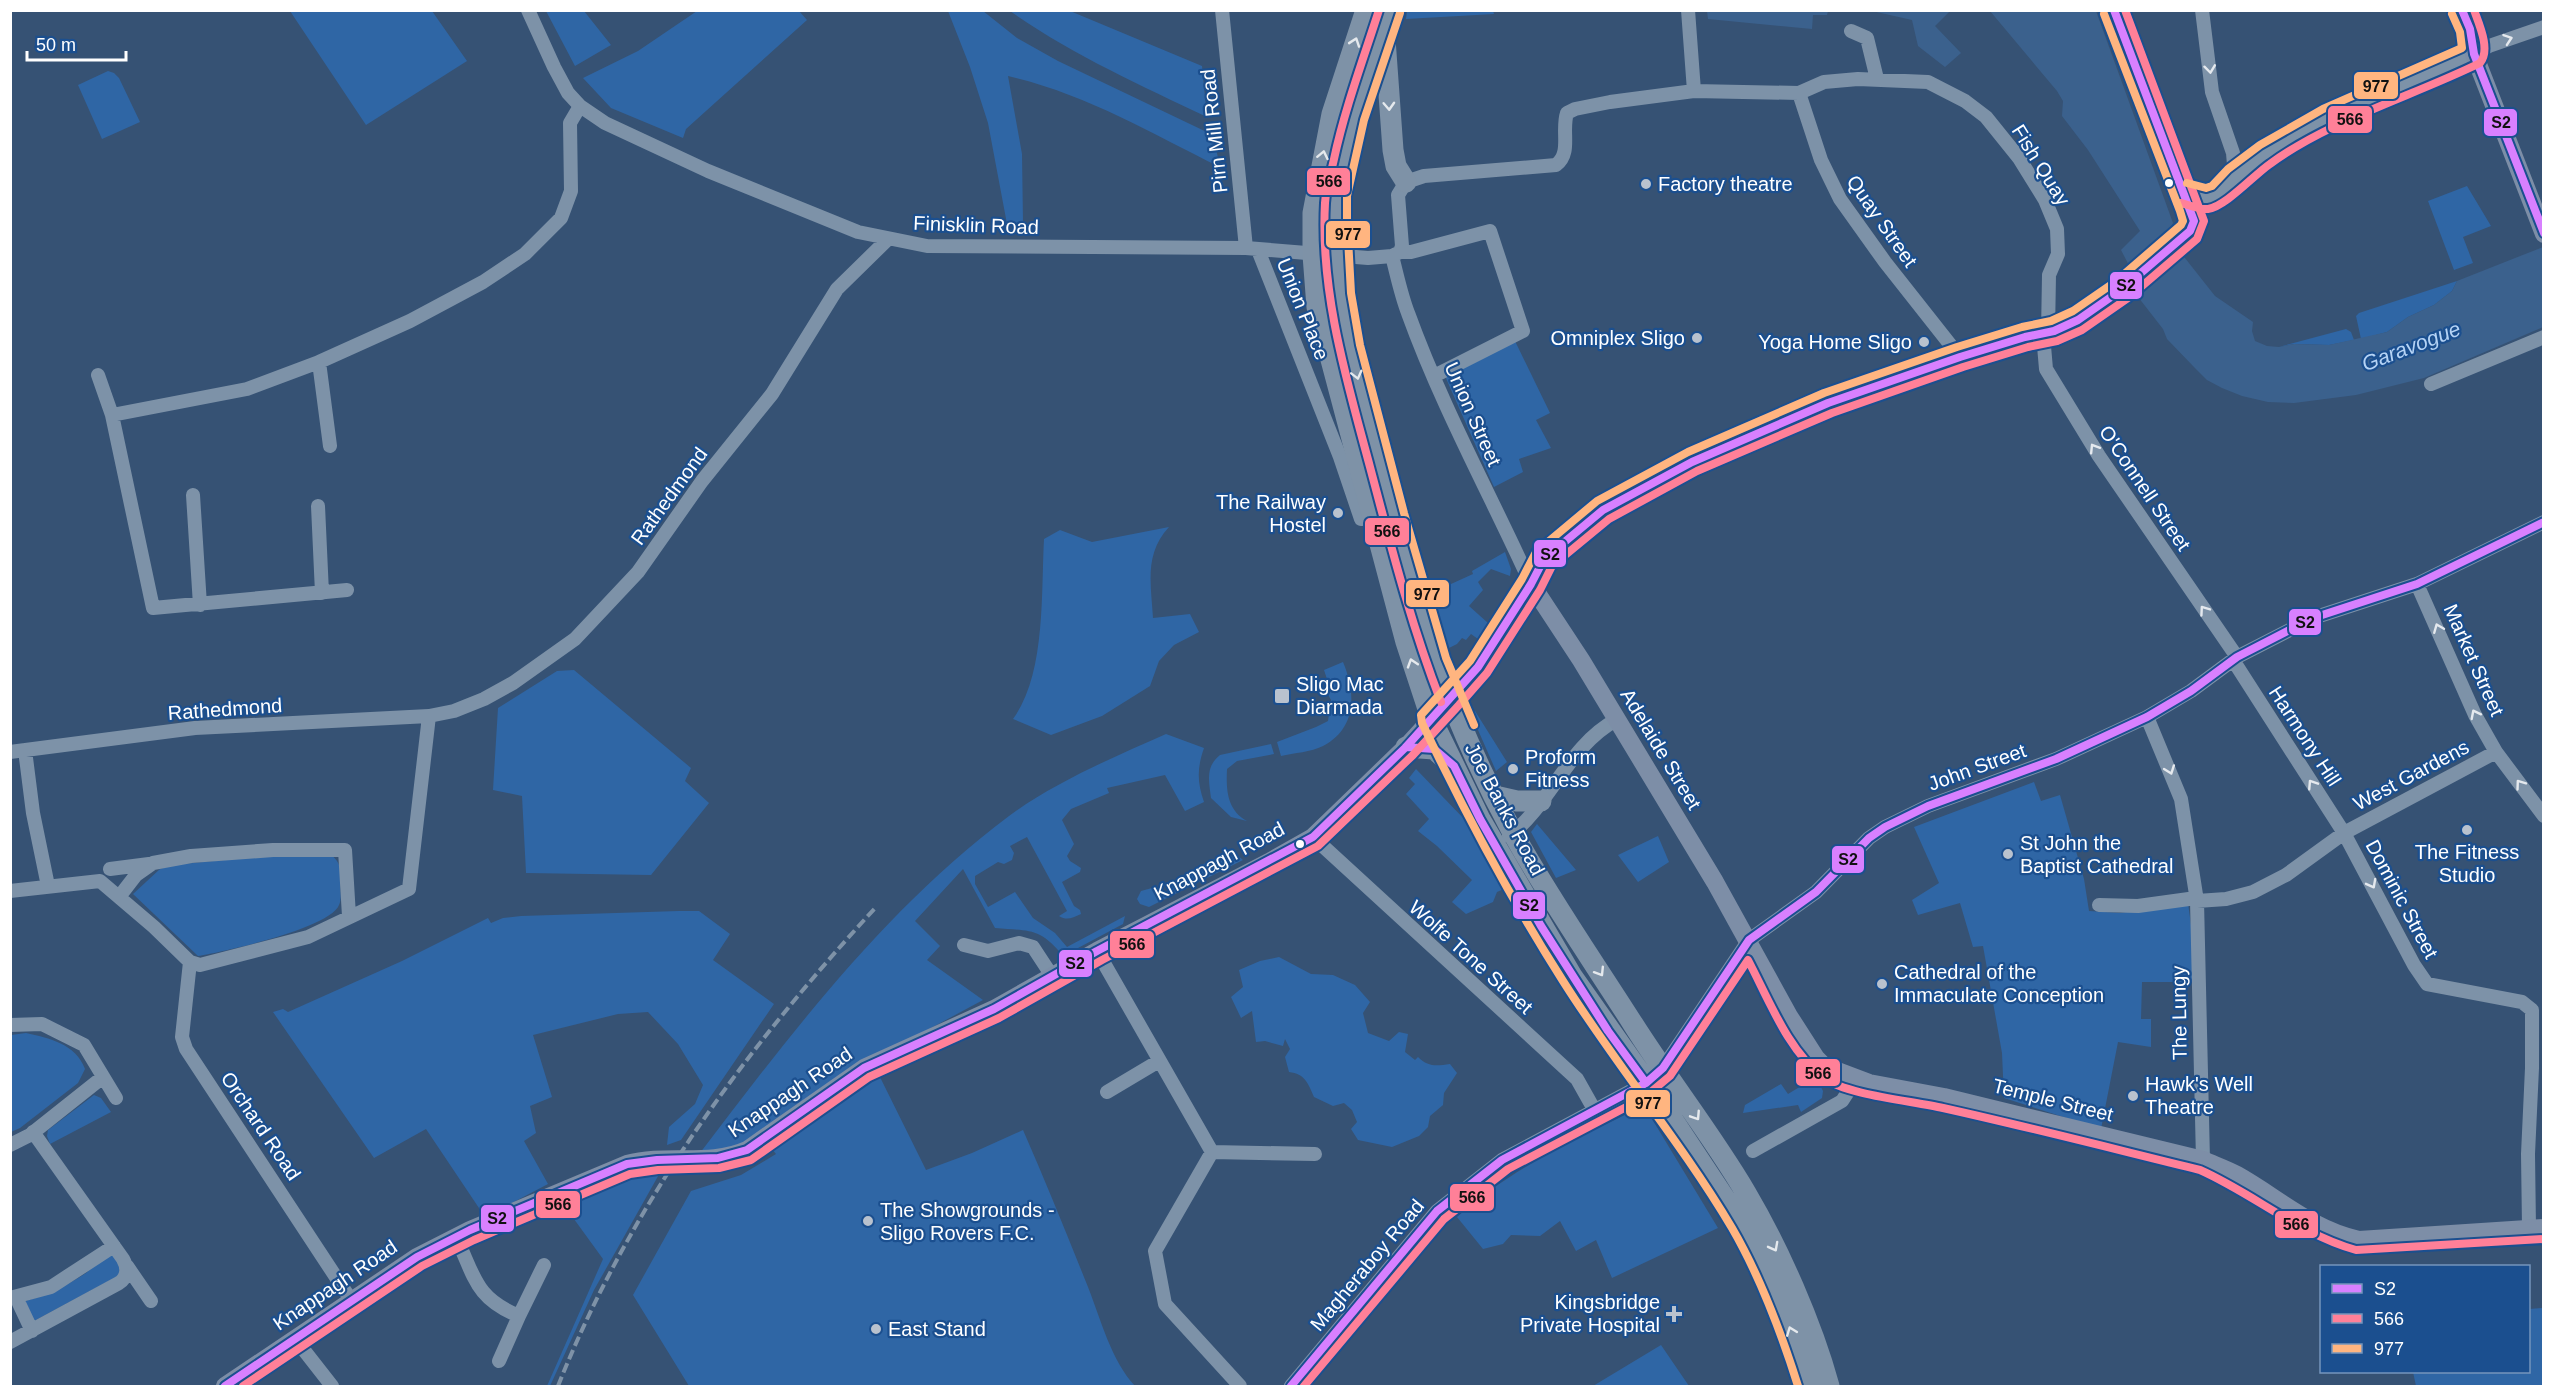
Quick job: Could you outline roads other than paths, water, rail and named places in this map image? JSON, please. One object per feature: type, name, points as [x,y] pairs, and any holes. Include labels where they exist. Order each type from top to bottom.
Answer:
[{"type":"highway","name":"Joe Banks Road","points":[[1366,10],[1332,114],[1313,213],[1312,255],[1317,307],[1406,642],[1431,718],[1496,846],[1572,976],[1741,1223],[1789,1323],[1809,1386]]},
{"type":"highway","name":"Joe Banks Road","points":[[1387,19],[1354,117],[1337,195],[1338,258],[1345,319],[1359,385],[1436,661],[1513,833],[1747,1195],[1779,1258],[1810,1330],[1829,1386]]},
{"type":"highway","points":[[1387,19],[1392,150],[1396,166],[1406,182]]},
{"type":"highway","points":[[1406,747],[1434,749],[1454,766]]},
{"type":"highway","points":[[1495,796],[1517,801],[1541,801]]},
{"type":"main road","points":[[2114,10],[2187,201]]},
{"type":"main road","points":[[2462,10],[2470,29],[2474,54],[2542,227]]},
{"type":"main road","name":"Knappagh Road","points":[[225,1386],[417,1257],[456,1237],[627,1164],[647,1158],[716,1160],[747,1150],[864,1068],[940,1035],[1269,862],[1312,837],[1406,747],[1478,667],[1531,584],[1544,559],[1559,543],[1609,506],[1692,462],[1828,403],[1959,357],[2048,333],[2080,319],[2127,285],[2190,231],[2194,220],[2187,201]]},
{"type":"main road","name":"Adelaide Street","points":[[1531,584],[1581,660],[1749,940]]},
{"type":"main road","name":"Temple Street","points":[[1749,940],[1789,1016],[1816,1058],[1832,1071],[1869,1083],[1944,1097],[2203,1160],[2236,1174],[2316,1226],[2341,1236],[2359,1240],[2536,1228]]},
{"type":"street","name":"Finisklin Road","points":[[528,10],[568,93],[580,106],[605,123],[657,149],[826,220],[858,232],[888,239],[927,246],[1252,249],[1338,258],[1411,252],[1490,231],[1523,331],[1434,376]]},
{"type":"street","name":"Pirn Mill Road","points":[[1222,10],[1252,249]]},
{"type":"street","points":[[1688,10],[1694,91]]},
{"type":"street","points":[[2202,10],[2212,92],[2233,153],[2235,177]]},
{"type":"street","points":[[2187,201],[2218,195],[2235,177],[2266,153],[2335,115],[2474,54],[2544,27]]},
{"type":"street","points":[[1851,31],[1867,38],[1877,79]]},
{"type":"street","name":"Fish Quay","points":[[1799,93],[1824,82],[1877,79],[1928,82],[1965,101],[1986,117],[2019,158],[2045,200],[2057,229],[2058,254],[2049,275],[2048,333]]},
{"type":"street","points":[[1406,182],[1424,176],[1556,165],[1563,160],[1565,152],[1567,113],[1575,109],[1694,91],[1799,93]]},
{"type":"street","name":"Quay Street","points":[[1799,93],[1821,160],[1840,199],[1885,262],[1959,357]]},
{"type":"street","points":[[112,415],[247,388],[319,362],[410,321],[483,282],[525,254],[561,218],[571,191],[570,123],[580,106]]},
{"type":"street","name":"Union Street","points":[[1406,182],[1398,195],[1402,246],[1396,254],[1407,312],[1464,446],[1531,584]]},
{"type":"street","name":"Rathedmond","points":[[48,886],[18,751],[195,728],[429,716],[454,711],[484,699],[513,683],[575,639],[638,572],[702,481],[772,394],[837,289],[888,239]]},
{"type":"street","name":"Union Place","points":[[1252,249],[1340,457],[1361,519]]},
{"type":"street","name":"O'Connell Street","points":[[2048,333],[2044,346],[2046,369],[2099,456],[2235,659]]},
{"type":"street","points":[[2431,384],[2544,337]]},
{"type":"street","points":[[319,362],[330,446]]},
{"type":"street","points":[[98,375],[112,415],[153,608],[347,590]]},
{"type":"street","points":[[193,495],[200,605]]},
{"type":"street","points":[[318,506],[322,593]]},
{"type":"street","name":"John Street","points":[[1749,940],[1816,892],[1869,838],[1896,820],[2056,759],[2147,717],[2191,691],[2235,659],[2313,618],[2417,584],[2544,522]]},
{"type":"street","name":"Market Street","points":[[2417,584],[2475,715],[2496,752],[2544,816]]},
{"type":"street","name":"Harmony Hill","points":[[2235,659],[2344,833]]},
{"type":"street","points":[[10,891],[100,881],[190,962],[200,964],[308,937],[409,889],[429,716]]},
{"type":"street","name":"The Lungy","points":[[2147,717],[2181,799],[2196,899],[2203,1160]]},
{"type":"street","points":[[1496,846],[1513,833],[1599,729],[1616,720]]},
{"type":"street","name":"West Gardens","points":[[2099,905],[2138,906],[2196,899],[2226,899],[2253,892],[2286,875],[2344,833],[2496,752]]},
{"type":"street","name":"Dominic Street","points":[[2344,833],[2414,965],[2427,984],[2522,1002],[2532,1010],[2534,1024],[2528,1154],[2536,1228]]},
{"type":"street","name":"Wolfe Tone Street","points":[[1312,837],[1577,1079],[1600,1109]]},
{"type":"street","points":[[110,869],[191,856],[273,850],[345,850],[349,916]]},
{"type":"street","points":[[119,897],[136,875],[153,863]]},
{"type":"street","name":"Magheraboy Road","points":[[1290,1386],[1437,1210],[1502,1160],[1646,1083],[1663,1068],[1749,940]]},
{"type":"street","points":[[964,945],[988,951],[1019,943],[1033,947],[1052,976]]},
{"type":"street","points":[[1097,951],[1212,1152]]},
{"type":"street","name":"Orchard Road","points":[[190,962],[182,1037],[186,1049],[351,1300]]},
{"type":"street","points":[[10,1024],[42,1024],[84,1045],[116,1098]]},
{"type":"street","points":[[1107,1092],[1159,1061]]},
{"type":"street","points":[[10,1145],[33,1132],[103,1077]]},
{"type":"street","points":[[1753,1151],[1842,1101],[1857,1078]]},
{"type":"street","points":[[33,1132],[151,1301]]},
{"type":"street","points":[[1212,1152],[1315,1154]]},
{"type":"street","points":[[1212,1152],[1155,1251],[1165,1304],[1240,1386]]},
{"type":"street","points":[[456,1237],[477,1284],[488,1300],[519,1316]]},
{"type":"street","points":[[33,1331],[13,1298],[58,1284],[114,1246]]},
{"type":"street","points":[[499,1361],[544,1265]]},
{"type":"street","points":[[10,1342],[124,1280],[127,1266]]},
{"type":"street","points":[[296,1340],[332,1386]]},
{"type":"water","points":[[1707,10],[1828,11],[1827,15],[1813,15],[1812,29],[1708,19]]},
{"type":"water","points":[[1872,11],[1950,11],[1935,26],[1961,53],[1945,67],[1918,46],[1912,20]]},
{"type":"water","name":"Garavogue","points":[[1990,11],[2096,11],[2173,223],[2169,232],[2181,253],[2215,296],[2253,322],[2252,331],[2255,341],[2267,346],[2279,347],[2294,344],[2329,345],[2387,332],[2408,317],[2434,305],[2452,291],[2457,281],[2543,247],[2543,327],[2424,378],[2356,395],[2294,403],[2268,402],[2242,396],[2207,380],[2167,339],[2163,329],[2135,293],[2135,277],[2121,250],[2140,231],[2088,150],[2062,116],[2063,101],[2057,91]]},
{"type":"railway","points":[[558,1386],[587,1319],[620,1255],[656,1192],[695,1132],[782,1016],[877,906]]},
{"type":"place","name":"Factory theatre","points":[[1646,184]]},
{"type":"place","name":"Omniplex Sligo","points":[[1697,338]]},
{"type":"place","name":"Yoga Home Sligo","points":[[1924,342]]},
{"type":"place","name":"The Railway Hostel","points":[[1338,513]]},
{"type":"place","name":"Sligo Mac Diarmada","points":[[1282,696]]},
{"type":"place","name":"Proform Fitness","points":[[1513,769]]},
{"type":"place","name":"The Fitness Studio","points":[[2467,830]]},
{"type":"place","name":"St John the Baptist Cathedral","points":[[2008,854]]},
{"type":"place","name":"Cathedral of the Immaculate Conception","points":[[1882,984]]},
{"type":"place","name":"Hawk's Well Theatre","points":[[2133,1096]]},
{"type":"place","name":"The Showgrounds - Sligo Rovers F.C.","points":[[868,1221]]},
{"type":"place","name":"Kingsbridge Private Hospital","points":[[1674,1314]]},
{"type":"place","name":"East Stand","points":[[876,1329]]}]
